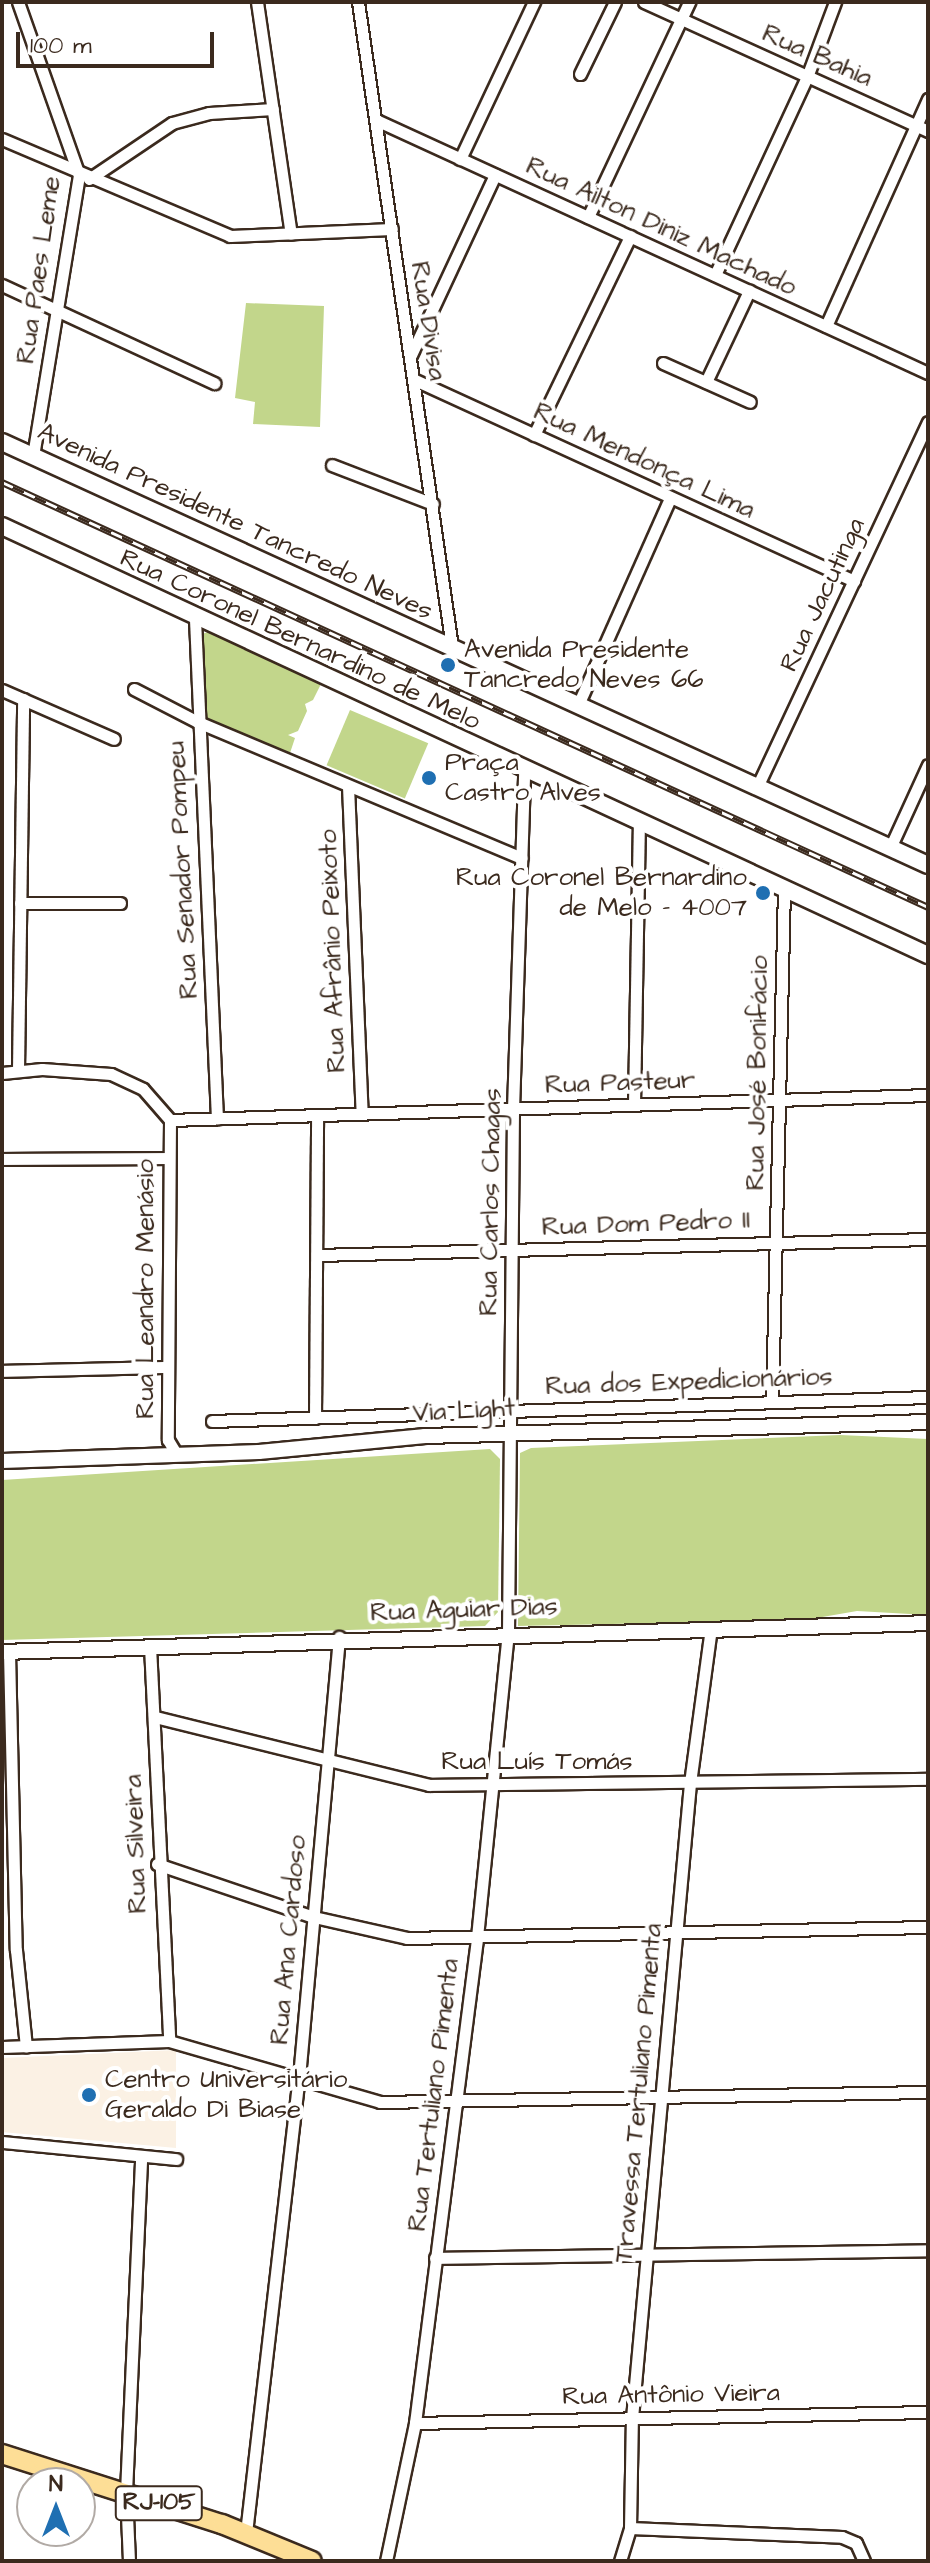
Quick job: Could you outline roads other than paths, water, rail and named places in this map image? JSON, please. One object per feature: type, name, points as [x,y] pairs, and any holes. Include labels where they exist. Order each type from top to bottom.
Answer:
[{"type":"main road","name":"Avenida Presidente Tancredo Neves","points":[[2,442],[928,865]]},
{"type":"main road","name":"Rua Coronel Bernardino de Melo","points":[[2,526],[195,619],[928,955]]},
{"type":"main road","name":"RJ-105","points":[[2,2454],[246,2533],[312,2561]]},
{"type":"street","name":"Rua Paes Leme","points":[[18,2],[84,177],[33,456]]},
{"type":"street","points":[[257,2],[291,234]]},
{"type":"street","name":"Rua Divisa","points":[[358,2],[452,647]]},
{"type":"street","points":[[460,159],[534,2]]},
{"type":"street","points":[[580,74],[615,2]]},
{"type":"street","name":"Rua Bahia","points":[[644,2],[928,131]]},
{"type":"street","points":[[588,217],[689,2]]},
{"type":"street","points":[[715,275],[807,77],[835,2]]},
{"type":"street","points":[[826,326],[928,99]]},
{"type":"street","points":[[84,177],[172,123],[209,113],[273,109]]},
{"type":"street","name":"Rua Ailton Diniz Machado","points":[[376,120],[928,373]]},
{"type":"street","points":[[2,139],[203,229],[230,236],[392,229]]},
{"type":"street","points":[[411,355],[495,175]]},
{"type":"street","points":[[534,435],[630,236]]},
{"type":"street","points":[[2,285],[214,383]]},
{"type":"street","points":[[706,382],[749,291]]},
{"type":"street","points":[[663,363],[750,402]]},
{"type":"street","name":"Rua Mendonça Lima","points":[[415,380],[854,581]]},
{"type":"street","name":"Rua Jacutinga","points":[[757,787],[928,422]]},
{"type":"street","points":[[332,465],[433,504]]},
{"type":"street","points":[[578,705],[670,498]]},
{"type":"street","name":"Rua Senador Pompeu","points":[[195,619],[217,1119]]},
{"type":"street","points":[[134,689],[198,722],[522,858]]},
{"type":"street","points":[[2,690],[114,739]]},
{"type":"street","points":[[18,1070],[23,699]]},
{"type":"street","points":[[890,848],[928,765]]},
{"type":"street","name":"Rua Carlos Chagas","points":[[508,1633],[513,1109],[524,771]]},
{"type":"street","name":"Rua Afrânio Peixoto","points":[[348,786],[362,1114]]},
{"type":"street","points":[[634,1105],[639,823]]},
{"type":"street","name":"Rua José Bonifácio","points":[[772,1401],[784,889]]},
{"type":"street","points":[[20,903],[120,903]]},
{"type":"street","points":[[2,1073],[18,1070],[119,1076],[143,1089],[170,1120]]},
{"type":"street","name":"Rua Pasteur","points":[[170,1120],[928,1095]]},
{"type":"street","points":[[315,1418],[317,1115]]},
{"type":"street","name":"Rua Leandro Menásio","points":[[170,1120],[168,1440],[177,1455]]},
{"type":"street","points":[[2,1159],[168,1158]]},
{"type":"street","name":"Rua Dom Pedro II","points":[[317,1255],[928,1239]]},
{"type":"street","points":[[2,1371],[168,1367]]},
{"type":"street","name":"Rua dos Expedicionários","points":[[212,1421],[928,1397]]},
{"type":"street","name":"Via Light","points":[[2,1461],[177,1455],[511,1433],[928,1422]]},
{"type":"street","name":"Rua Aguiar Dias","points":[[6,1652],[339,1637],[928,1623]]},
{"type":"street","name":"Travessa Tertuliano Pimenta","points":[[620,2561],[630,2528],[632,2418],[646,2256],[690,1783],[711,1628]]},
{"type":"street","name":"Rua Tertuliano Pimenta","points":[[386,2561],[415,2423],[477,1937],[508,1633]]},
{"type":"street","name":"Rua Ana Cardoso","points":[[246,2533],[299,2077],[339,1637]]},
{"type":"street","name":"Rua Silveira","points":[[150,1646],[155,1717],[157,1864],[169,2041]]},
{"type":"street","points":[[6,1652],[16,1950],[26,2046]]},
{"type":"street","name":"Rua Luís Tomás","points":[[155,1717],[429,1785],[492,1787],[928,1779]]},
{"type":"street","points":[[157,1864],[314,1917],[407,1938],[928,1927]]},
{"type":"street","points":[[2,2047],[169,2041],[380,2102],[928,2092]]},
{"type":"street","points":[[2,2142],[141,2159],[176,2159]]},
{"type":"street","points":[[129,2561],[126,2492],[141,2159]]},
{"type":"street","points":[[435,2258],[928,2250]]},
{"type":"street","name":"Rua Antônio Vieira","points":[[415,2423],[928,2412]]},
{"type":"street","points":[[630,2528],[842,2537],[856,2543],[864,2561]]},
{"type":"railway","points":[[2,482],[928,907]]},
{"type":"place","name":"Avenida Presidente Tancredo Neves 66","points":[[448,665]]},
{"type":"place","name":"Praça Castro Alves","points":[[429,778]]},
{"type":"place","name":"Rua Coronel Bernardino de Melo - 4007","points":[[763,893]]},
{"type":"place","name":"Centro Universitário Geraldo Di Biase","points":[[89,2095]]}]
